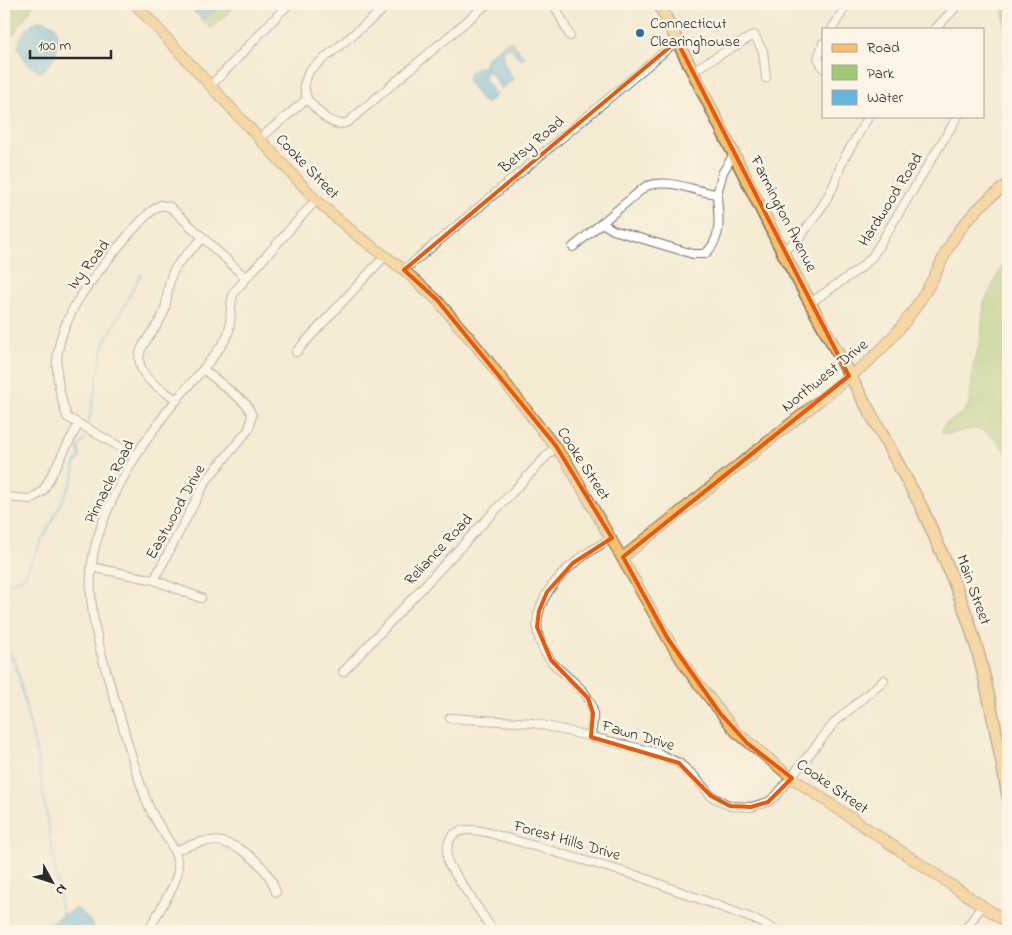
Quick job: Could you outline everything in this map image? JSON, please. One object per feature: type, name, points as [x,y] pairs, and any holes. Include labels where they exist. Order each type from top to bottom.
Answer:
[{"type":"highway","name":"Farmington Avenue","points":[[659,4],[782,251],[882,436]]},
{"type":"highway","name":"Main Street","points":[[882,436],[921,506],[966,614],[981,664],[1007,782],[1008,796]]},
{"type":"main road","name":"Cooke Street","points":[[135,4],[316,200],[404,270],[437,300],[556,446],[612,538],[679,655],[720,713],[747,743],[792,778],[1008,923]]},
{"type":"main road","name":"Northwest Drive","points":[[622,558],[876,355],[905,323],[927,290],[961,228],[978,208],[1008,184]]},
{"type":"street","points":[[210,85],[248,50],[268,24],[289,4]]},
{"type":"street","points":[[390,4],[309,71],[304,85],[307,99],[332,123],[342,125],[348,122],[484,5]]},
{"type":"street","points":[[554,4],[570,36]]},
{"type":"street","points":[[833,28],[847,4]]},
{"type":"street","points":[[936,28],[959,4]]},
{"type":"street","points":[[692,71],[754,35],[762,49],[766,78]]},
{"type":"street","name":"Betsy Road","points":[[404,270],[677,41]]},
{"type":"street","points":[[822,46],[818,58],[822,66]]},
{"type":"street","points":[[259,139],[307,99]]},
{"type":"street","points":[[782,251],[799,238],[823,206],[833,187],[843,160],[868,118]]},
{"type":"street","name":"Hardwood Road","points":[[810,303],[858,270],[872,257],[957,118]]},
{"type":"street","points":[[602,223],[613,230],[693,254],[705,254],[715,245],[718,232],[717,194],[723,172],[734,154]]},
{"type":"street","points":[[573,247],[646,186],[658,182],[717,194]]},
{"type":"street","name":"Pinnacle Road","points":[[174,851],[151,810],[138,777],[112,691],[93,619],[90,601],[91,567],[104,520],[136,456],[227,337],[232,297],[245,277],[316,200]]},
{"type":"street","name":"Ivy Road","points":[[136,456],[78,425],[67,417],[64,410],[56,362],[59,344],[80,298],[145,216],[161,205],[170,207],[245,277]]},
{"type":"street","points":[[177,400],[150,380],[142,370],[139,357],[142,346],[158,326],[165,310],[173,270],[203,238]]},
{"type":"street","points":[[296,352],[384,256]]},
{"type":"street","name":"Eastwood Drive","points":[[154,580],[206,481],[249,429],[252,415],[246,404],[203,369]]},
{"type":"street","points":[[4,497],[31,499],[43,491],[78,425]]},
{"type":"street","name":"Reliance Road","points":[[343,672],[556,446]]},
{"type":"street","points":[[590,737],[593,713],[588,698],[551,660],[542,645],[537,627],[542,601],[573,563],[612,538]]},
{"type":"street","points":[[91,567],[154,580],[201,598]]},
{"type":"street","name":"Fawn Drive","points":[[450,718],[534,723],[658,753],[679,763],[694,776],[711,796],[730,806],[751,807],[768,802],[792,778],[835,722],[884,680]]},
{"type":"street","name":"Forest Hills Drive","points":[[494,931],[448,863],[446,851],[449,839],[458,831],[471,829],[481,831],[638,876],[759,921],[777,931]]},
{"type":"street","points":[[149,931],[176,879],[178,865],[174,851],[198,842],[209,840],[239,848],[256,860],[273,880],[276,892]]},
{"type":"street","points":[[964,931],[982,906]]},
{"type":"highlighted area","points":[[677,41],[849,376],[623,557],[668,639],[720,713],[747,743],[792,778],[768,802],[751,807],[730,806],[711,796],[679,763],[591,737],[593,713],[588,698],[551,660],[537,627],[539,611],[547,592],[573,563],[612,538],[556,446],[437,300],[404,270]]},
{"type":"green space","points":[[4,4],[34,4],[4,48]]},
{"type":"green space","points":[[186,4],[238,4],[211,29]]},
{"type":"green space","points":[[1003,4],[1008,4],[1008,47]]},
{"type":"green space","points":[[1008,254],[1008,454],[994,439],[981,430],[973,429],[941,433],[944,425],[964,412],[970,402],[973,367],[981,338],[984,303]]},
{"type":"water","points":[[186,4],[222,4],[208,16],[200,18]]},
{"type":"water","points":[[43,20],[55,26],[58,45],[54,57],[41,72],[34,69],[27,62],[18,47],[26,29],[34,23]]},
{"type":"water","points":[[507,41],[512,42],[525,57],[520,59],[510,48],[502,50],[504,63],[513,80],[503,88],[500,88],[490,72],[485,72],[484,78],[496,95],[487,103],[483,102],[467,80],[468,77],[470,72],[484,67],[487,58]]},
{"type":"water","points":[[76,908],[87,917],[97,931],[45,931],[50,922]]},
{"type":"waterway","points":[[89,421],[104,344],[141,274]]},
{"type":"waterway","points":[[4,585],[23,578],[73,479],[75,464],[80,457],[78,448],[85,439]]},
{"type":"waterway","points":[[4,644],[16,664],[38,760],[62,915]]},
{"type":"place","name":"Connecticut Clearinghouse","points":[[640,33]]}]
